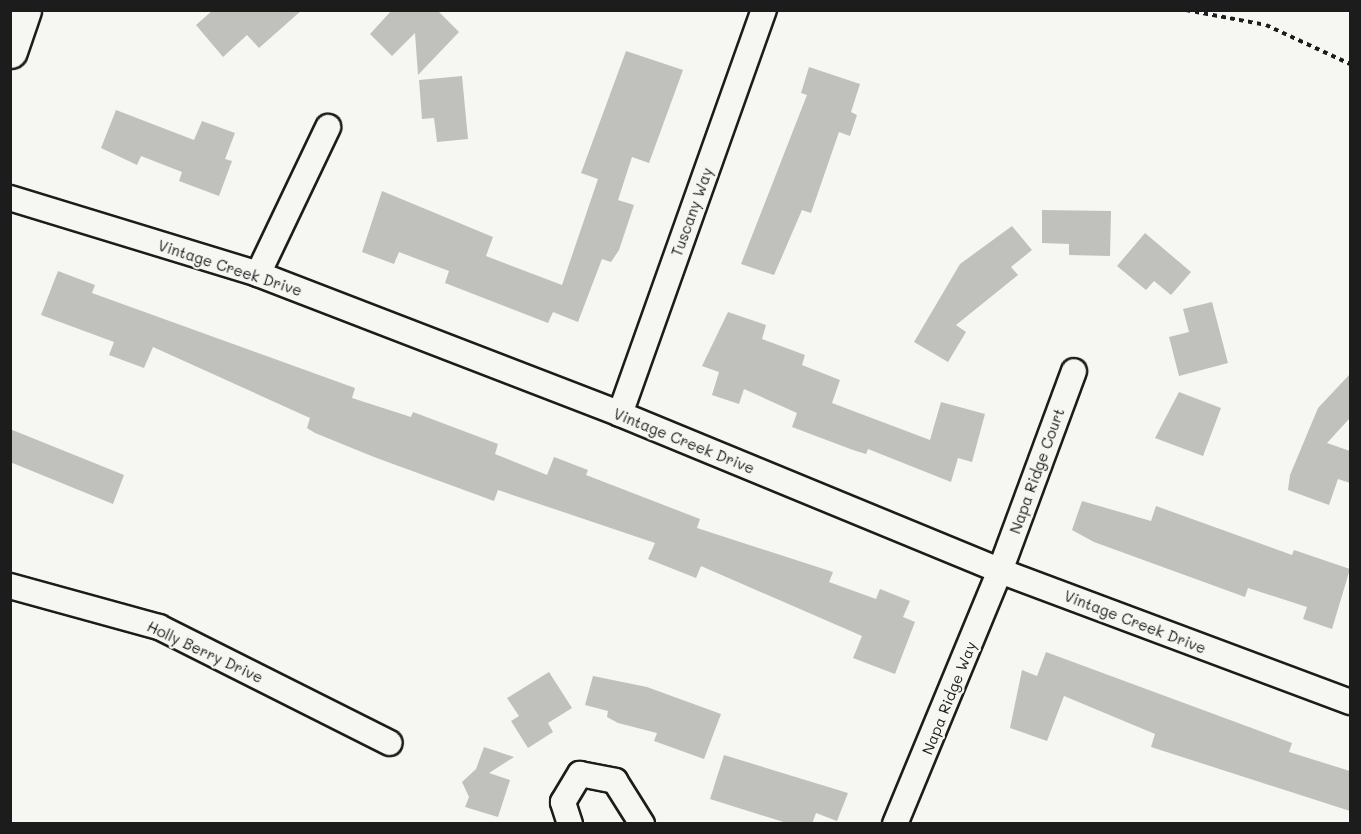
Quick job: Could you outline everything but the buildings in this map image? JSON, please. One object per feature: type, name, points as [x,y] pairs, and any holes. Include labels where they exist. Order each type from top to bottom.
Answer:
[{"type":"main road","points":[[10,51],[24,10]]},
{"type":"street","name":"Tuscany Way","points":[[620,414],[764,10]]},
{"type":"street","points":[[258,274],[328,127]]},
{"type":"street","name":"Vintage Creek Drive","points":[[10,198],[258,274],[620,414],[1000,571],[1350,702]]},
{"type":"street","name":"Napa Ridge Court","points":[[1000,571],[1074,371]]},
{"type":"street","name":"Napa Ridge Way","points":[[895,824],[1000,571]]},
{"type":"street","name":"Holly Berry Drive","points":[[10,586],[159,627],[390,743]]},
{"type":"street","points":[[570,824],[563,802],[580,774],[615,781],[642,824]]},
{"type":"path","points":[[1186,10],[1266,26],[1350,64]]}]
